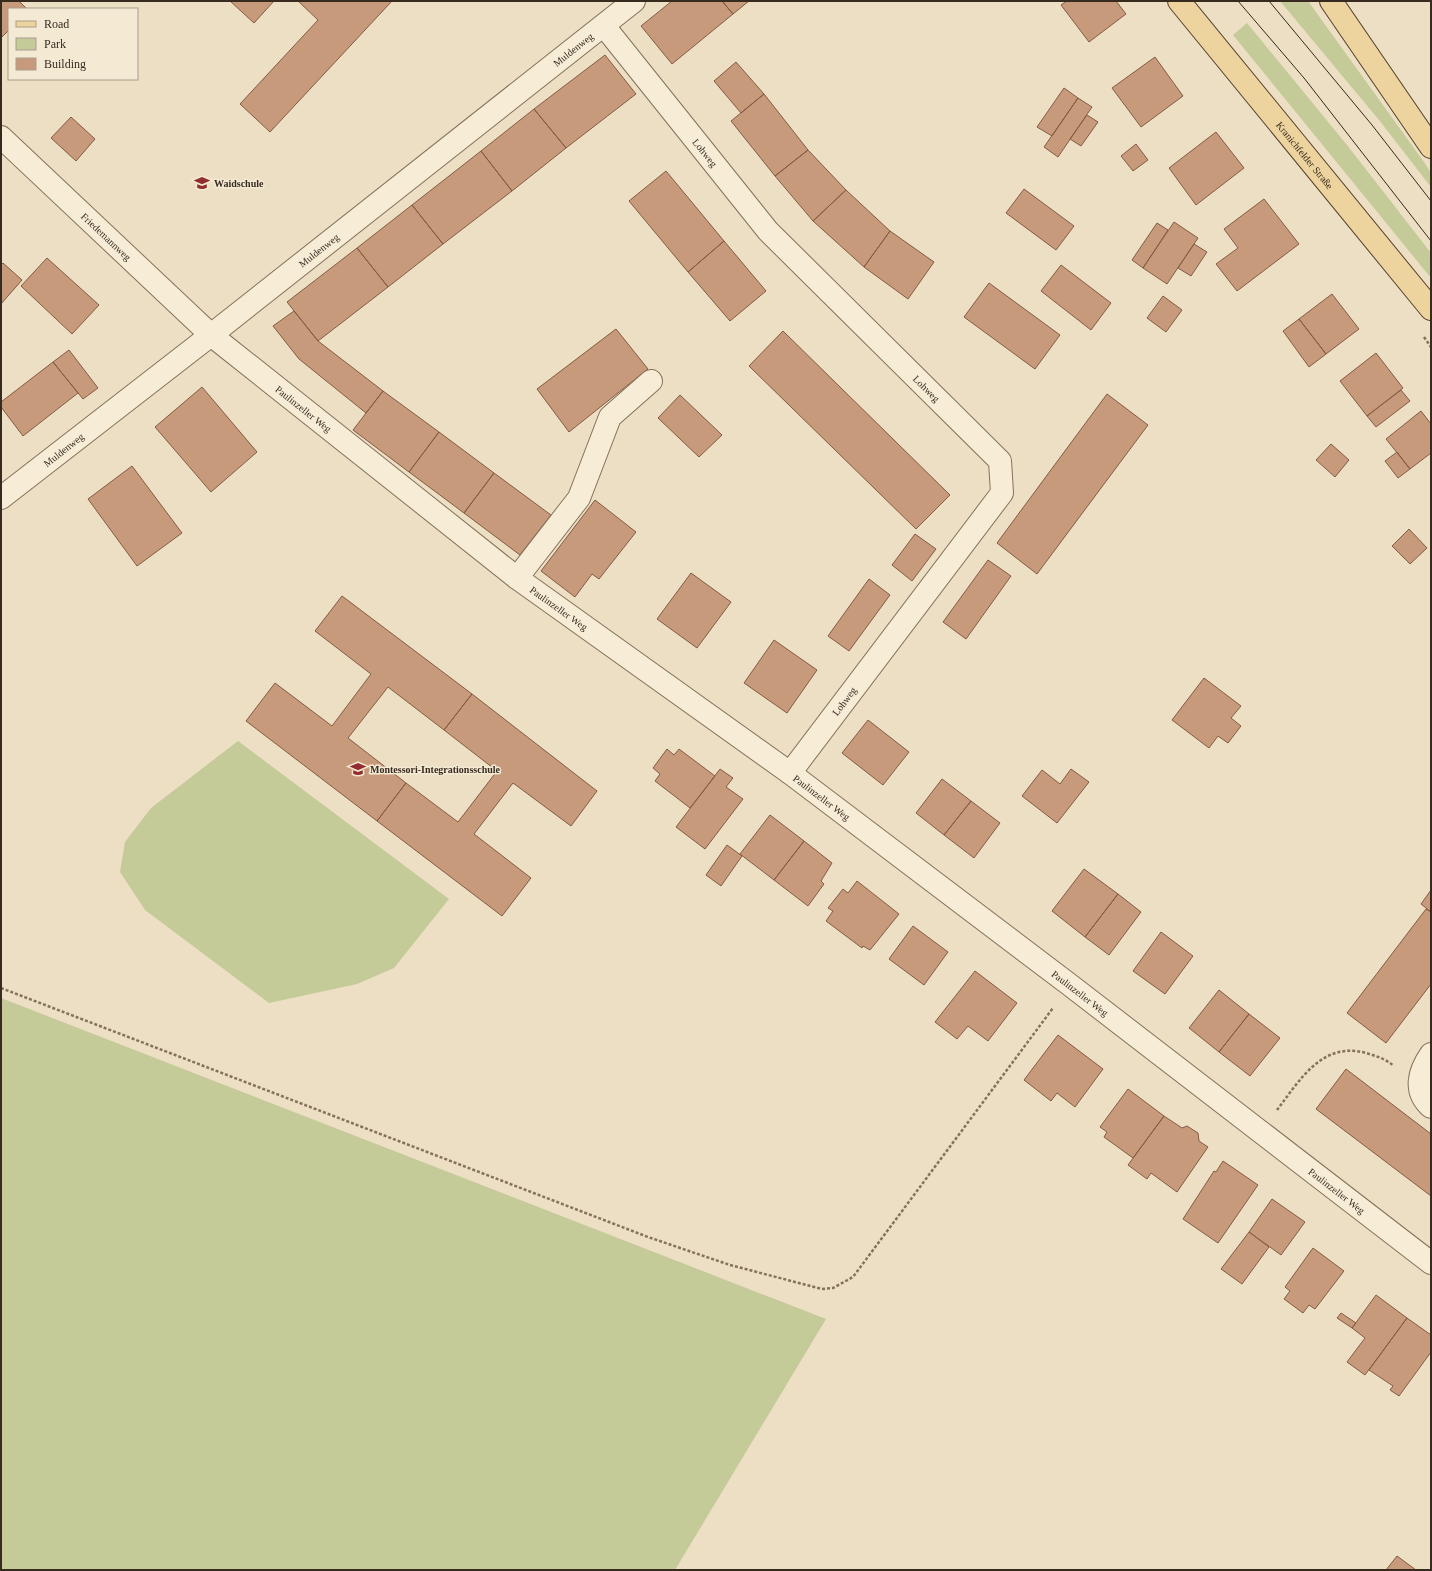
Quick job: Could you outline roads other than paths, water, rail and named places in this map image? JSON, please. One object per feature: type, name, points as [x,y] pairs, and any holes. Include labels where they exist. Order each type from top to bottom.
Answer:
[{"type":"main road","name":"Kranichfelder Straße","points":[[1179,1],[1431,309]]},
{"type":"main road","points":[[1331,1],[1431,147]]},
{"type":"street","name":"Muldenweg","points":[[1,498],[211,335],[634,1]]},
{"type":"street","name":"Lohweg","points":[[604,26],[768,231],[1000,461],[1002,493],[790,772]]},
{"type":"street","name":"Friedemannweg","points":[[1,137],[211,335]]},
{"type":"street","name":"Paulinzeller Weg","points":[[211,335],[517,578],[790,772],[1431,1263]]},
{"type":"street","points":[[517,578],[579,498],[610,417],[651,381]]},
{"type":"street","points":[[1431,1054],[1420,1073],[1418,1087],[1426,1102],[1431,1106]]},
{"type":"tram line","points":[[1238,1],[1304,78],[1431,241]]},
{"type":"tram line","points":[[1269,1],[1372,125],[1431,201]]},
{"type":"place","name":"Waidschule","points":[[202,183]]},
{"type":"place","name":"Montessori-Integrationsschule","points":[[358,769]]}]
